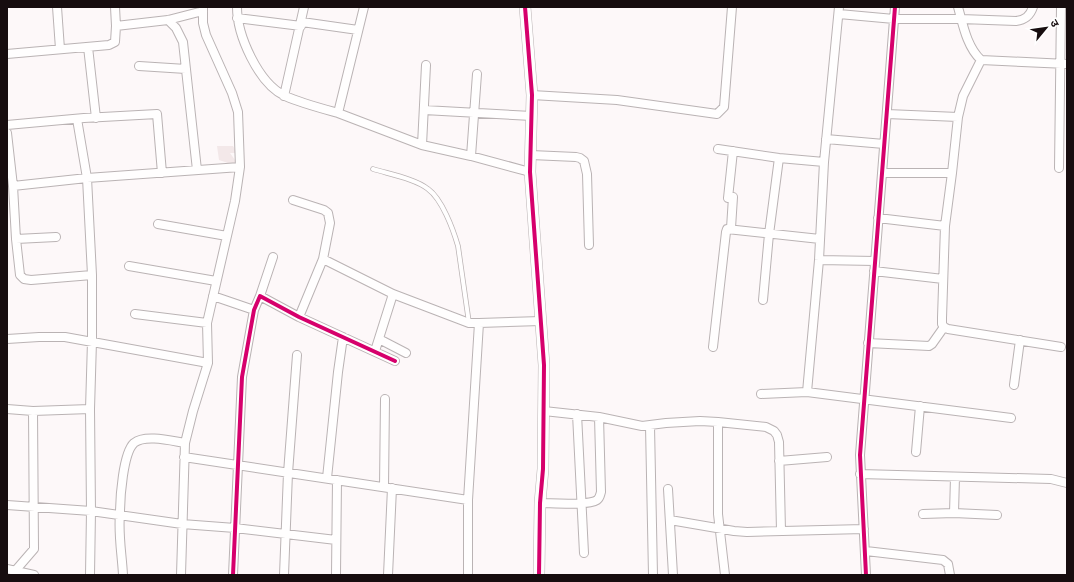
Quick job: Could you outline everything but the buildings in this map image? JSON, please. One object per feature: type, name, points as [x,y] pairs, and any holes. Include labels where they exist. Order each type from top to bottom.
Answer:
[{"type":"street","points":[[57,7],[60,49]]},
{"type":"street","points":[[7,54],[109,45],[115,42],[115,7]]},
{"type":"street","points":[[237,7],[237,18],[245,47],[272,88],[284,96],[338,113],[422,145],[471,156],[530,172]]},
{"type":"street","points":[[284,96],[302,24],[304,7]]},
{"type":"street","points":[[338,113],[364,7]]},
{"type":"street","points":[[526,7],[532,95],[530,172],[544,365],[543,469],[540,503],[539,575]]},
{"type":"street","points":[[532,95],[617,100],[717,114],[724,107],[732,7]]},
{"type":"street","points":[[866,575],[860,455],[895,7]]},
{"type":"street","points":[[958,7],[972,50],[981,60],[1064,64]]},
{"type":"street","points":[[807,392],[820,260],[824,162],[839,10],[894,19],[1016,21],[1028,17],[1033,7]]},
{"type":"street","points":[[1059,168],[1064,64],[1061,7]]},
{"type":"street","points":[[116,26],[168,20],[203,9],[203,23],[206,35],[232,93],[238,112],[240,167],[235,201],[207,323],[208,363],[185,443],[181,575]]},
{"type":"street","points":[[237,18],[358,30]]},
{"type":"street","points":[[168,20],[176,28],[183,42],[197,170]]},
{"type":"street","points":[[88,47],[96,118]]},
{"type":"street","points":[[868,343],[929,346],[944,327],[942,318],[945,226],[958,117],[963,96],[981,60]]},
{"type":"street","points":[[422,145],[426,65]]},
{"type":"street","points":[[139,66],[186,69]]},
{"type":"street","points":[[471,156],[477,74]]},
{"type":"street","points":[[424,110],[474,114],[532,116]]},
{"type":"street","points":[[7,125],[157,114],[162,173]]},
{"type":"street","points":[[887,114],[958,117]]},
{"type":"street","points":[[77,119],[87,178],[92,275],[90,575]]},
{"type":"street","points":[[7,134],[14,186],[16,239],[20,275],[24,279],[31,280],[92,275]]},
{"type":"street","points":[[826,139],[884,144]]},
{"type":"street","points":[[718,149],[779,158],[824,162]]},
{"type":"street","points":[[732,228],[731,198],[733,151]]},
{"type":"street","points":[[531,155],[576,157],[584,161],[587,174],[589,245]]},
{"type":"street","points":[[764,300],[769,234],[779,158]]},
{"type":"street","points":[[14,186],[87,178],[240,167]]},
{"type":"street","points":[[883,172],[952,173]]},
{"type":"street","points":[[293,200],[324,210],[328,213],[330,223],[323,259],[300,317]]},
{"type":"street","points":[[878,218],[945,226]]},
{"type":"street","points":[[158,224],[227,236]]},
{"type":"street","points":[[713,347],[727,229],[732,228],[769,234],[820,239]]},
{"type":"street","points":[[16,239],[56,237]]},
{"type":"street","points":[[234,575],[242,377],[254,310],[273,258]]},
{"type":"street","points":[[323,259],[393,294],[469,323],[541,321]]},
{"type":"street","points":[[820,260],[875,261]]},
{"type":"street","points":[[129,266],[216,281]]},
{"type":"street","points":[[874,271],[943,279]]},
{"type":"street","points":[[375,351],[393,294]]},
{"type":"street","points":[[213,296],[254,310]]},
{"type":"street","points":[[260,296],[300,317],[395,361]]},
{"type":"street","points":[[135,314],[207,323]]},
{"type":"street","points":[[468,575],[468,500],[479,323]]},
{"type":"street","points":[[944,327],[1061,347]]},
{"type":"street","points":[[7,339],[65,337],[208,363]]},
{"type":"street","points":[[327,478],[342,337]]},
{"type":"street","points":[[379,339],[406,353]]},
{"type":"street","points":[[1014,385],[1020,340]]},
{"type":"street","points":[[284,575],[288,473],[296,356]]},
{"type":"street","points":[[761,394],[807,392],[1011,418]]},
{"type":"street","points":[[385,399],[388,488],[388,575]]},
{"type":"street","points":[[916,452],[920,406]]},
{"type":"street","points":[[7,409],[33,411],[90,409]]},
{"type":"street","points":[[11,570],[34,549],[33,411]]},
{"type":"street","points":[[544,411],[599,417],[642,426],[684,421],[718,422],[766,428],[774,431],[779,442],[781,531]]},
{"type":"street","points":[[577,414],[584,553]]},
{"type":"street","points":[[540,503],[582,503],[596,501],[600,498],[599,417]]},
{"type":"street","points":[[718,422],[718,514],[725,575]]},
{"type":"street","points":[[650,426],[653,575]]},
{"type":"street","points":[[123,575],[119,515],[125,463],[129,451],[135,443],[150,438],[185,443]]},
{"type":"street","points":[[184,457],[468,500]]},
{"type":"street","points":[[779,461],[827,457]]},
{"type":"street","points":[[860,474],[1051,479],[1067,483]]},
{"type":"street","points":[[954,513],[955,477]]},
{"type":"street","points":[[336,575],[337,480]]},
{"type":"street","points":[[668,489],[673,575]]},
{"type":"street","points":[[7,505],[91,511],[182,524],[235,528],[336,540]]},
{"type":"street","points":[[923,514],[954,513],[997,515]]},
{"type":"street","points":[[670,520],[748,532],[864,529]]},
{"type":"street","points":[[866,551],[943,560],[948,564],[950,575]]},
{"type":"street","points":[[11,570],[34,575]]},
{"type":"lane","points":[[373,169],[421,184],[429,189],[440,204],[458,246],[469,323]]},
{"type":"shaded area","points":[[217,146],[233,146],[237,153],[230,153],[240,167],[219,160]]},
{"type":"cycle path","points":[[525,7],[532,95],[530,172],[544,365],[543,469],[540,503],[539,575]]},
{"type":"cycle path","points":[[866,575],[860,455],[895,7]]},
{"type":"cycle path","points":[[233,575],[242,377],[254,310],[260,296],[299,317],[395,361]]}]
